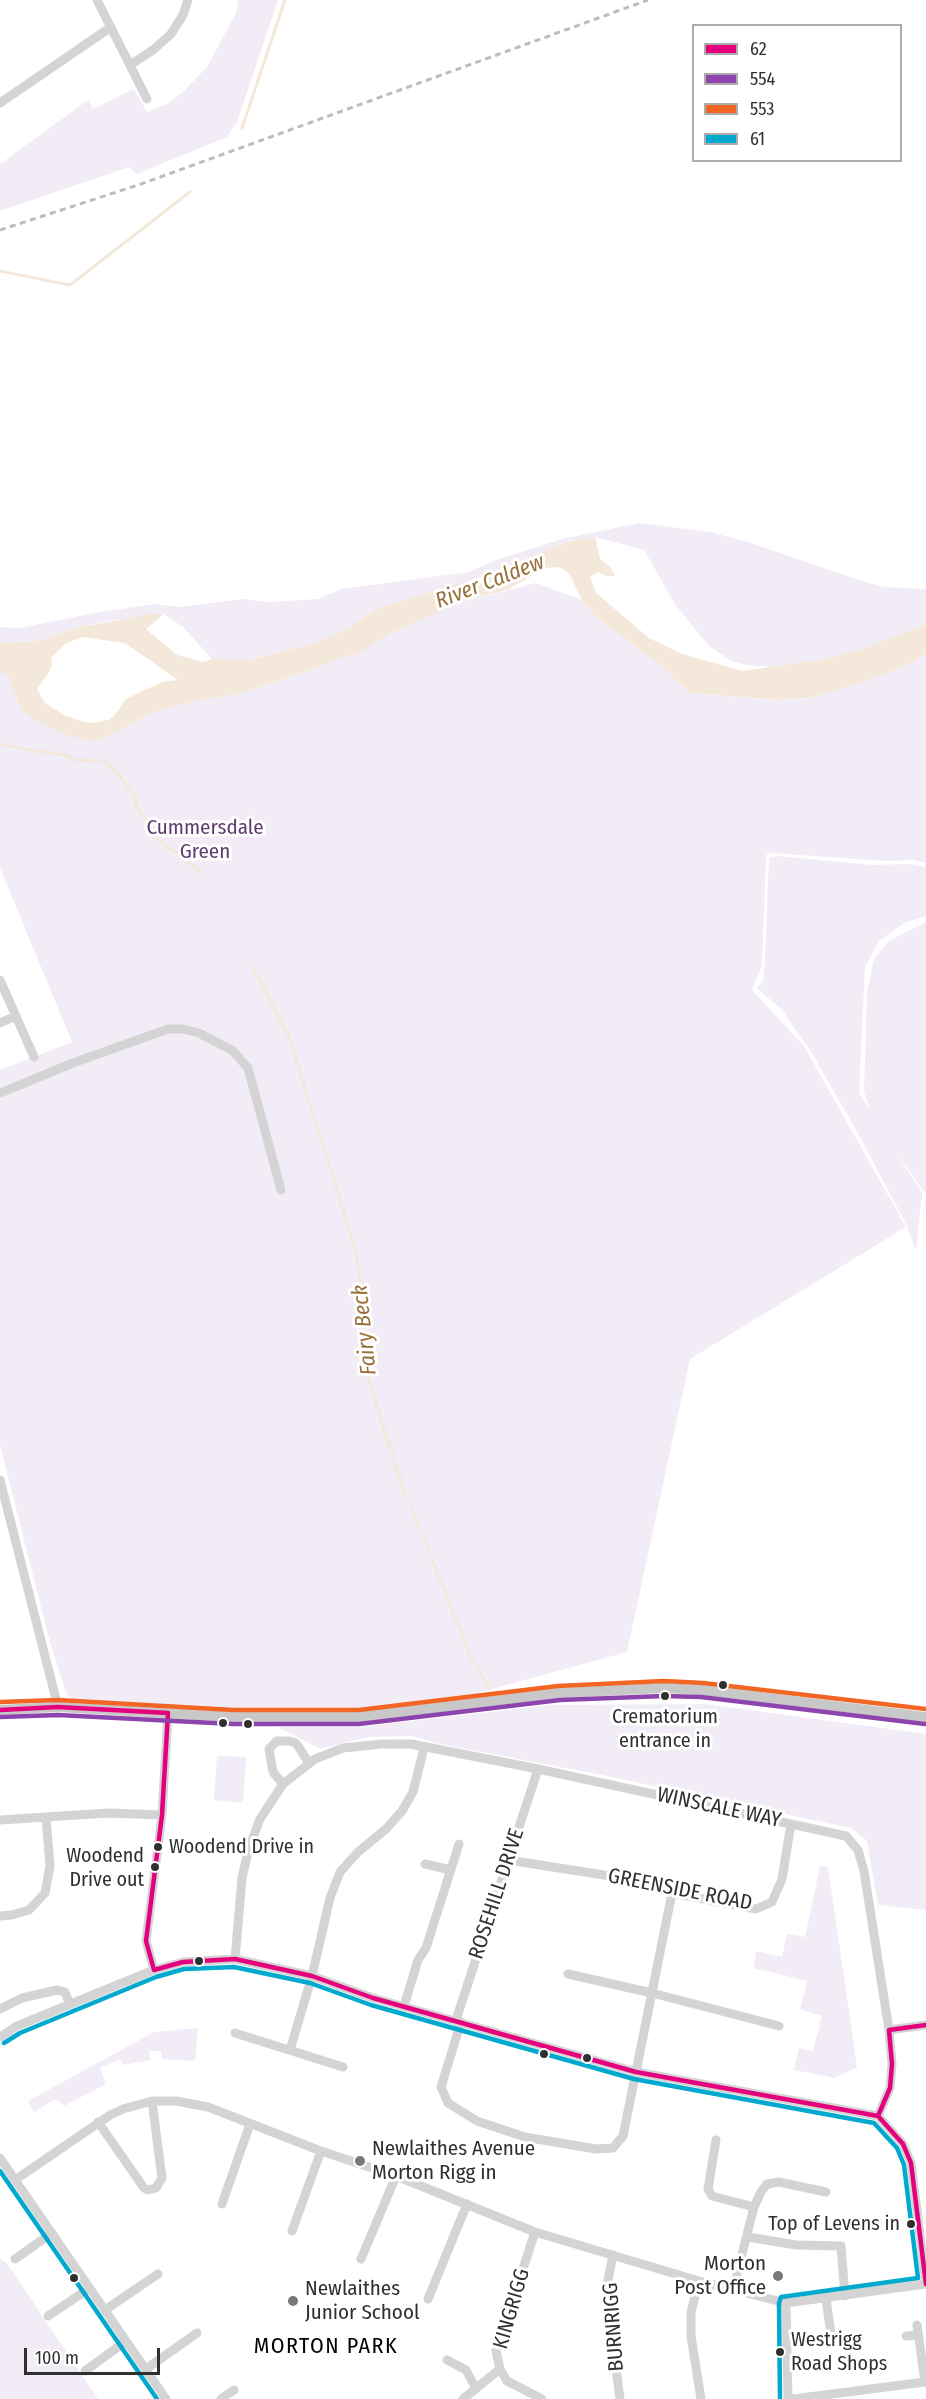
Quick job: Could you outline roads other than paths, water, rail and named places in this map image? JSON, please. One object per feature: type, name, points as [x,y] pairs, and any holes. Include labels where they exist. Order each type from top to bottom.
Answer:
[{"type":"main road","points":[[0,1710],[58,1707],[257,1718],[359,1717],[559,1693],[664,1688],[735,1693],[926,1717]]},
{"type":"street","points":[[97,0],[147,99]]},
{"type":"street","points":[[130,65],[153,50],[171,34],[183,15],[188,0]]},
{"type":"street","points":[[0,103],[111,27]]},
{"type":"street","points":[[0,980],[34,1057]]},
{"type":"street","points":[[0,1023],[16,1016]]},
{"type":"street","points":[[0,1093],[73,1063],[168,1029],[183,1029],[199,1033],[233,1051],[248,1068],[281,1190]]},
{"type":"street","points":[[0,1480],[58,1707]]},
{"type":"street","points":[[154,1970],[147,1941],[162,1815],[168,1713]]},
{"type":"street","points":[[283,1784],[273,1772],[269,1749],[277,1741],[289,1740],[296,1743],[309,1763]]},
{"type":"street","name":"WINSCALE WAY","points":[[235,1959],[242,1878],[249,1848],[260,1819],[283,1784],[309,1763],[343,1748],[411,1744],[538,1769],[846,1836],[858,1850],[864,1871],[889,2030],[892,2064],[890,2088],[878,2116]]},
{"type":"street","points":[[290,2050],[312,1976],[330,1898],[340,1872],[402,1811],[413,1792],[424,1748]]},
{"type":"street","name":"ROSEHILL DRIVE","points":[[538,1769],[458,2021],[441,2087],[448,2103],[477,2121],[525,2137],[596,2149],[613,2148],[623,2136],[636,2072]]},
{"type":"street","points":[[0,1820],[108,1813],[162,1815]]},
{"type":"street","points":[[0,1916],[28,1910],[45,1893],[50,1866],[46,1818]]},
{"type":"street","name":"GREENSIDE ROAD","points":[[508,1860],[617,1877],[672,1893],[756,1909],[772,1902],[782,1879],[791,1824]]},
{"type":"street","points":[[405,2006],[418,1960],[426,1948],[459,1844]]},
{"type":"street","points":[[425,1864],[451,1870]]},
{"type":"street","points":[[636,2072],[672,1893]]},
{"type":"street","points":[[0,2037],[17,2026],[154,1970],[183,1962],[235,1959],[312,1976],[373,1998],[636,2072],[878,2116],[903,2144],[911,2163],[926,2284],[786,2303],[699,2281],[535,2232],[396,2176],[192,2103],[152,2101],[123,2109],[98,2122],[15,2180]]},
{"type":"street","points":[[568,1974],[779,2026]]},
{"type":"street","points":[[0,2008],[22,1998],[57,1990],[65,1992],[70,2005]]},
{"type":"street","points":[[889,2030],[926,2025]]},
{"type":"street","points":[[235,2033],[343,2067]]},
{"type":"street","points":[[98,2122],[144,2188],[148,2190],[156,2188],[162,2178],[152,2101]]},
{"type":"street","points":[[222,2204],[250,2124]]},
{"type":"street","points":[[716,2140],[708,2189],[712,2196],[754,2207]]},
{"type":"street","points":[[292,2231],[321,2151]]},
{"type":"street","points":[[0,2158],[166,2399]]},
{"type":"street","points":[[361,2259],[396,2176]]},
{"type":"street","points":[[733,2289],[754,2207],[767,2184],[779,2182],[826,2192]]},
{"type":"street","points":[[428,2300],[467,2204]]},
{"type":"street","name":"KINGRIGG","points":[[535,2232],[496,2351],[500,2370],[507,2381],[542,2399]]},
{"type":"street","points":[[15,2259],[52,2233]]},
{"type":"street","points":[[748,2237],[796,2245],[841,2246],[845,2296]]},
{"type":"street","name":"BURNRIGG","points":[[613,2255],[606,2290],[620,2399]]},
{"type":"street","points":[[105,2310],[158,2274]]},
{"type":"street","points":[[699,2281],[691,2312],[691,2336],[701,2399]]},
{"type":"street","points":[[48,2316],[90,2288]]},
{"type":"street","points":[[826,2299],[832,2342],[846,2340]]},
{"type":"street","points":[[786,2303],[788,2399]]},
{"type":"street","points":[[794,2399],[865,2394],[924,2382],[918,2330],[906,2336]]},
{"type":"street","points":[[146,2369],[197,2333]]},
{"type":"street","points":[[85,2371],[126,2341]]},
{"type":"street","points":[[447,2360],[466,2370],[476,2389]]},
{"type":"street","points":[[464,2399],[500,2370]]},
{"type":"street","points":[[221,2399],[234,2390]]},
{"type":"water","name":"River Caldew","points":[[595,537],[600,559],[610,567],[615,576],[607,576],[598,572],[590,577],[596,593],[649,638],[682,654],[742,671],[820,660],[859,650],[926,624],[926,653],[909,664],[856,685],[808,698],[779,700],[690,693],[661,666],[596,617],[582,600],[569,573],[559,567],[545,568],[509,589],[451,605],[393,632],[357,654],[338,658],[325,665],[242,693],[171,706],[145,716],[110,736],[98,740],[87,740],[63,734],[34,720],[20,708],[10,680],[6,674],[0,673],[0,643],[39,641],[75,628],[150,614],[164,614],[146,629],[177,655],[203,662],[212,659],[248,660],[315,643],[346,629],[378,608],[463,582],[472,585],[484,582],[489,573],[572,541]],"holes":[[[82,637],[125,643],[178,680],[162,682],[126,699],[115,715],[108,720],[92,723],[64,715],[45,703],[37,689],[49,672],[52,665],[51,658],[65,644]]]},
{"type":"water","points":[[64,755],[84,761],[102,761],[111,766],[134,794],[136,806],[156,836],[202,873],[155,839],[133,802],[132,793],[110,768],[102,762],[73,761]]},
{"type":"water","points":[[387,1433],[408,1498],[438,1571],[406,1496]]},
{"type":"waterway","points":[[242,128],[285,0]]},
{"type":"waterway","points":[[0,271],[70,285],[190,192]]},
{"type":"waterway","name":"Fairy Beck","points":[[2,745],[69,756]]},
{"type":"waterway","name":"Fairy Beck","points":[[78,760],[98,761]]},
{"type":"waterway","name":"Fairy Beck","points":[[104,762],[111,766],[134,794],[136,806],[155,833]]},
{"type":"waterway","name":"Fairy Beck","points":[[173,850],[202,873]]},
{"type":"waterway","name":"Fairy Beck","points":[[253,968],[288,1034],[357,1254],[366,1371],[390,1449]]},
{"type":"waterway","name":"Fairy Beck","points":[[394,1461],[406,1497]]},
{"type":"waterway","name":"Fairy Beck","points":[[412,1511],[419,1527]]},
{"type":"waterway","name":"Fairy Beck","points":[[424,1539],[429,1552]]},
{"type":"waterway","name":"Fairy Beck","points":[[433,1561],[473,1661]]},
{"type":"waterway","name":"Fairy Beck","points":[[476,1667],[489,1688]]},
{"type":"railway","points":[[0,230],[141,184],[648,0]]},
{"type":"place","name":"Crematorium entrance in","points":[[665,1696]]},
{"type":"place","name":"Woodend Drive in","points":[[158,1847]]},
{"type":"place","name":"Woodend Drive out","points":[[155,1867]]},
{"type":"place","name":"Newlaithes Avenue Morton Rigg in","points":[[360,2161]]},
{"type":"place","name":"Top of Levens in","points":[[911,2224]]},
{"type":"place","name":"Morton Post Office","points":[[778,2276]]},
{"type":"place","name":"Newlaithes Junior School","points":[[293,2301]]},
{"type":"place","name":"Westrigg Road Shops","points":[[780,2352]]},
{"type":"district","name":"MORTON PARK","points":[[326,2347]]},
{"type":"park label","name":"Cummersdale Green","points":[[205,840]]}]
